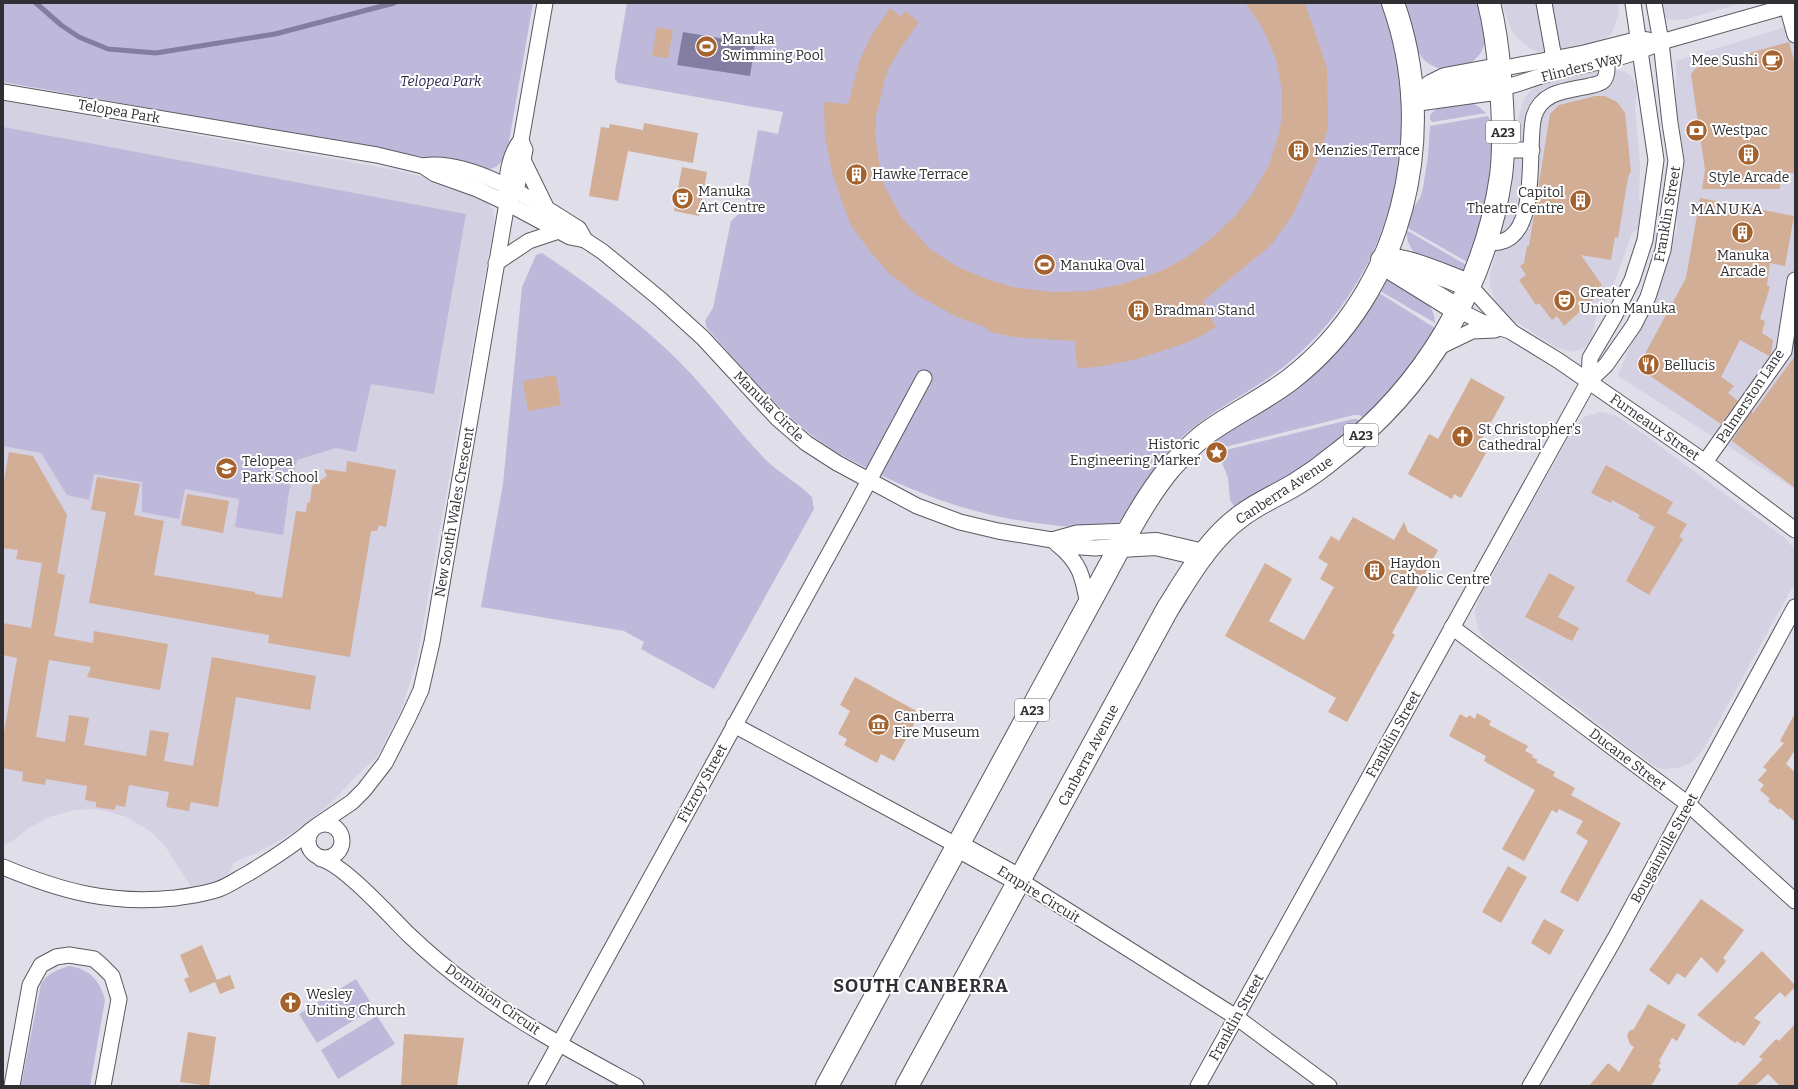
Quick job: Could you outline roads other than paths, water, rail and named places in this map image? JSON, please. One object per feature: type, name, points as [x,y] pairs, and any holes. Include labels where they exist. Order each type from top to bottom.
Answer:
[{"type":"highway","name":"A23","points":[[827,1086],[1088,605],[1125,539],[1170,468],[1207,432],[1291,379],[1331,341],[1361,304],[1382,262],[1395,229],[1406,192],[1412,154],[1413,99],[1408,52],[1393,3]]},
{"type":"highway","name":"Canberra Avenue","points":[[907,1086],[1168,608],[1203,554],[1239,517],[1297,483],[1335,457],[1369,428],[1399,397],[1437,348],[1458,310],[1469,285],[1495,204],[1503,150],[1500,78],[1496,35],[1489,3]]},
{"type":"highway","points":[[1413,99],[1500,78]]},
{"type":"highway","points":[[1382,262],[1392,260],[1405,262],[1469,285]]},
{"type":"highway","points":[[1382,262],[1458,310]]},
{"type":"highway","points":[[1125,539],[1156,532],[1175,535],[1184,539],[1203,554]]},
{"type":"highway","name":"Empire Circuit","points":[[958,846],[1020,881]]},
{"type":"street","name":"New South Wales Crescent","points":[[3,867],[27,877],[92,896],[116,900],[146,900],[187,896],[226,886],[292,846],[314,828],[352,802],[364,790],[385,763],[421,690],[432,642],[496,263],[510,193],[516,147],[521,140],[546,3]]},
{"type":"street","points":[[1544,3],[1555,65]]},
{"type":"street","name":"Franklin Street","points":[[1589,381],[1590,358],[1614,317],[1626,292],[1645,240],[1656,160],[1633,3]]},
{"type":"street","name":"Franklin Street","points":[[1198,1086],[1589,381],[1606,365],[1634,324],[1648,296],[1663,250],[1676,161],[1670,123],[1661,42],[1654,3]]},
{"type":"street","name":"Flinders Way","points":[[1500,78],[1513,86],[1555,65],[1640,45],[1661,42],[1791,5]]},
{"type":"street","points":[[1791,5],[1795,35]]},
{"type":"street","name":"Flinders Way","points":[[1555,65],[1607,60],[1640,45]]},
{"type":"street","points":[[1484,242],[1500,242],[1508,238],[1519,228],[1529,193],[1534,117],[1542,101],[1551,94],[1596,84],[1603,81],[1607,74],[1607,60]]},
{"type":"street","name":"Telopea Park","points":[[3,92],[377,155],[423,166],[435,174],[477,189],[510,193]]},
{"type":"street","name":"New South Wales Crescent","points":[[510,193],[523,160],[525,150],[521,140]]},
{"type":"street","points":[[1503,150],[1532,150]]},
{"type":"street","points":[[523,160],[548,209]]},
{"type":"street","name":"Manuka Circle","points":[[510,193],[548,209],[579,228],[585,240]]},
{"type":"street","name":"Manuka Circle","points":[[510,193],[559,231],[570,237],[585,240],[603,252],[660,299],[703,338],[777,418],[806,443],[869,481],[917,506],[960,522],[998,531],[1052,540],[1077,533],[1125,539]]},
{"type":"street","points":[[496,263],[529,241],[559,231]]},
{"type":"street","name":"Palmerston Lane","points":[[1705,462],[1789,353],[1795,280]]},
{"type":"street","name":"Furneaux Street","points":[[1469,285],[1509,331]]},
{"type":"street","name":"Furneaux Street","points":[[1458,310],[1482,322],[1509,331],[1589,381],[1705,462],[1795,530]]},
{"type":"street","points":[[1437,348],[1472,331],[1509,331]]},
{"type":"street","name":"Fitzroy Street","points":[[536,1086],[869,481],[924,378]]},
{"type":"street","points":[[1052,540],[1076,562],[1083,577],[1088,605]]},
{"type":"street","name":"Bougainville Street","points":[[1530,1086],[1614,940],[1795,607]]},
{"type":"street","name":"Ducane Street","points":[[1452,627],[1688,804],[1795,901]]},
{"type":"street","name":"Empire Circuit","points":[[734,725],[958,846]]},
{"type":"street","name":"New South Wales Crescent","points":[[342,841],[342,828],[352,802]]},
{"type":"street","points":[[325,824],[333,826],[339,831],[342,841],[339,850],[334,856],[322,858],[312,854],[308,847],[307,839],[314,828],[325,824]]},
{"type":"street","name":"Dominion Circuit","points":[[342,841],[345,861],[365,892]]},
{"type":"street","name":"Dominion Circuit","points":[[322,858],[338,868],[431,955],[471,987],[509,1014],[559,1044],[636,1086]]},
{"type":"street","name":"Empire Circuit","points":[[1020,881],[1236,1017],[1329,1086]]},
{"type":"street","points":[[10,1079],[30,985],[41,965],[56,956],[69,955],[94,959],[102,966],[112,976],[119,999],[103,1086]]},
{"type":"waterway","points":[[36,3],[61,25],[79,37],[108,49],[156,53],[275,34],[394,3]]},
{"type":"place","name":"Manuka Swimming Pool","points":[[706,47]]},
{"type":"place","name":"Mee Sushi","points":[[1773,60]]},
{"type":"place","name":"Westpac","points":[[1697,130]]},
{"type":"place","name":"Menzies Terrace","points":[[1298,150]]},
{"type":"place","name":"Style Arcade","points":[[1749,155]]},
{"type":"place","name":"Hawke Terrace","points":[[857,174]]},
{"type":"place","name":"Manuka Art Centre","points":[[682,199]]},
{"type":"place","name":"Capitol Theatre Centre","points":[[1580,200]]},
{"type":"place","name":"Manuka Arcade","points":[[1743,233]]},
{"type":"place","name":"Manuka Oval","points":[[1044,265]]},
{"type":"place","name":"Greater Union Manuka","points":[[1564,300]]},
{"type":"place","name":"Bradman Stand","points":[[1139,310]]},
{"type":"place","name":"Bellucis","points":[[1648,365]]},
{"type":"place","name":"St Christopher’s Cathedral","points":[[1462,437]]},
{"type":"place","name":"Historic Engineering Marker","points":[[1216,452]]},
{"type":"place","name":"Telopea Park School","points":[[227,469]]},
{"type":"place","name":"Haydon Catholic Centre","points":[[1375,571]]},
{"type":"place","name":"Canberra Fire Museum","points":[[879,724]]},
{"type":"place","name":"Wesley Uniting Church","points":[[291,1002]]},
{"type":"district","name":"MANUKA","points":[[1727,209]]},
{"type":"district","name":"SOUTH CANBERRA","points":[[921,986]]}]
